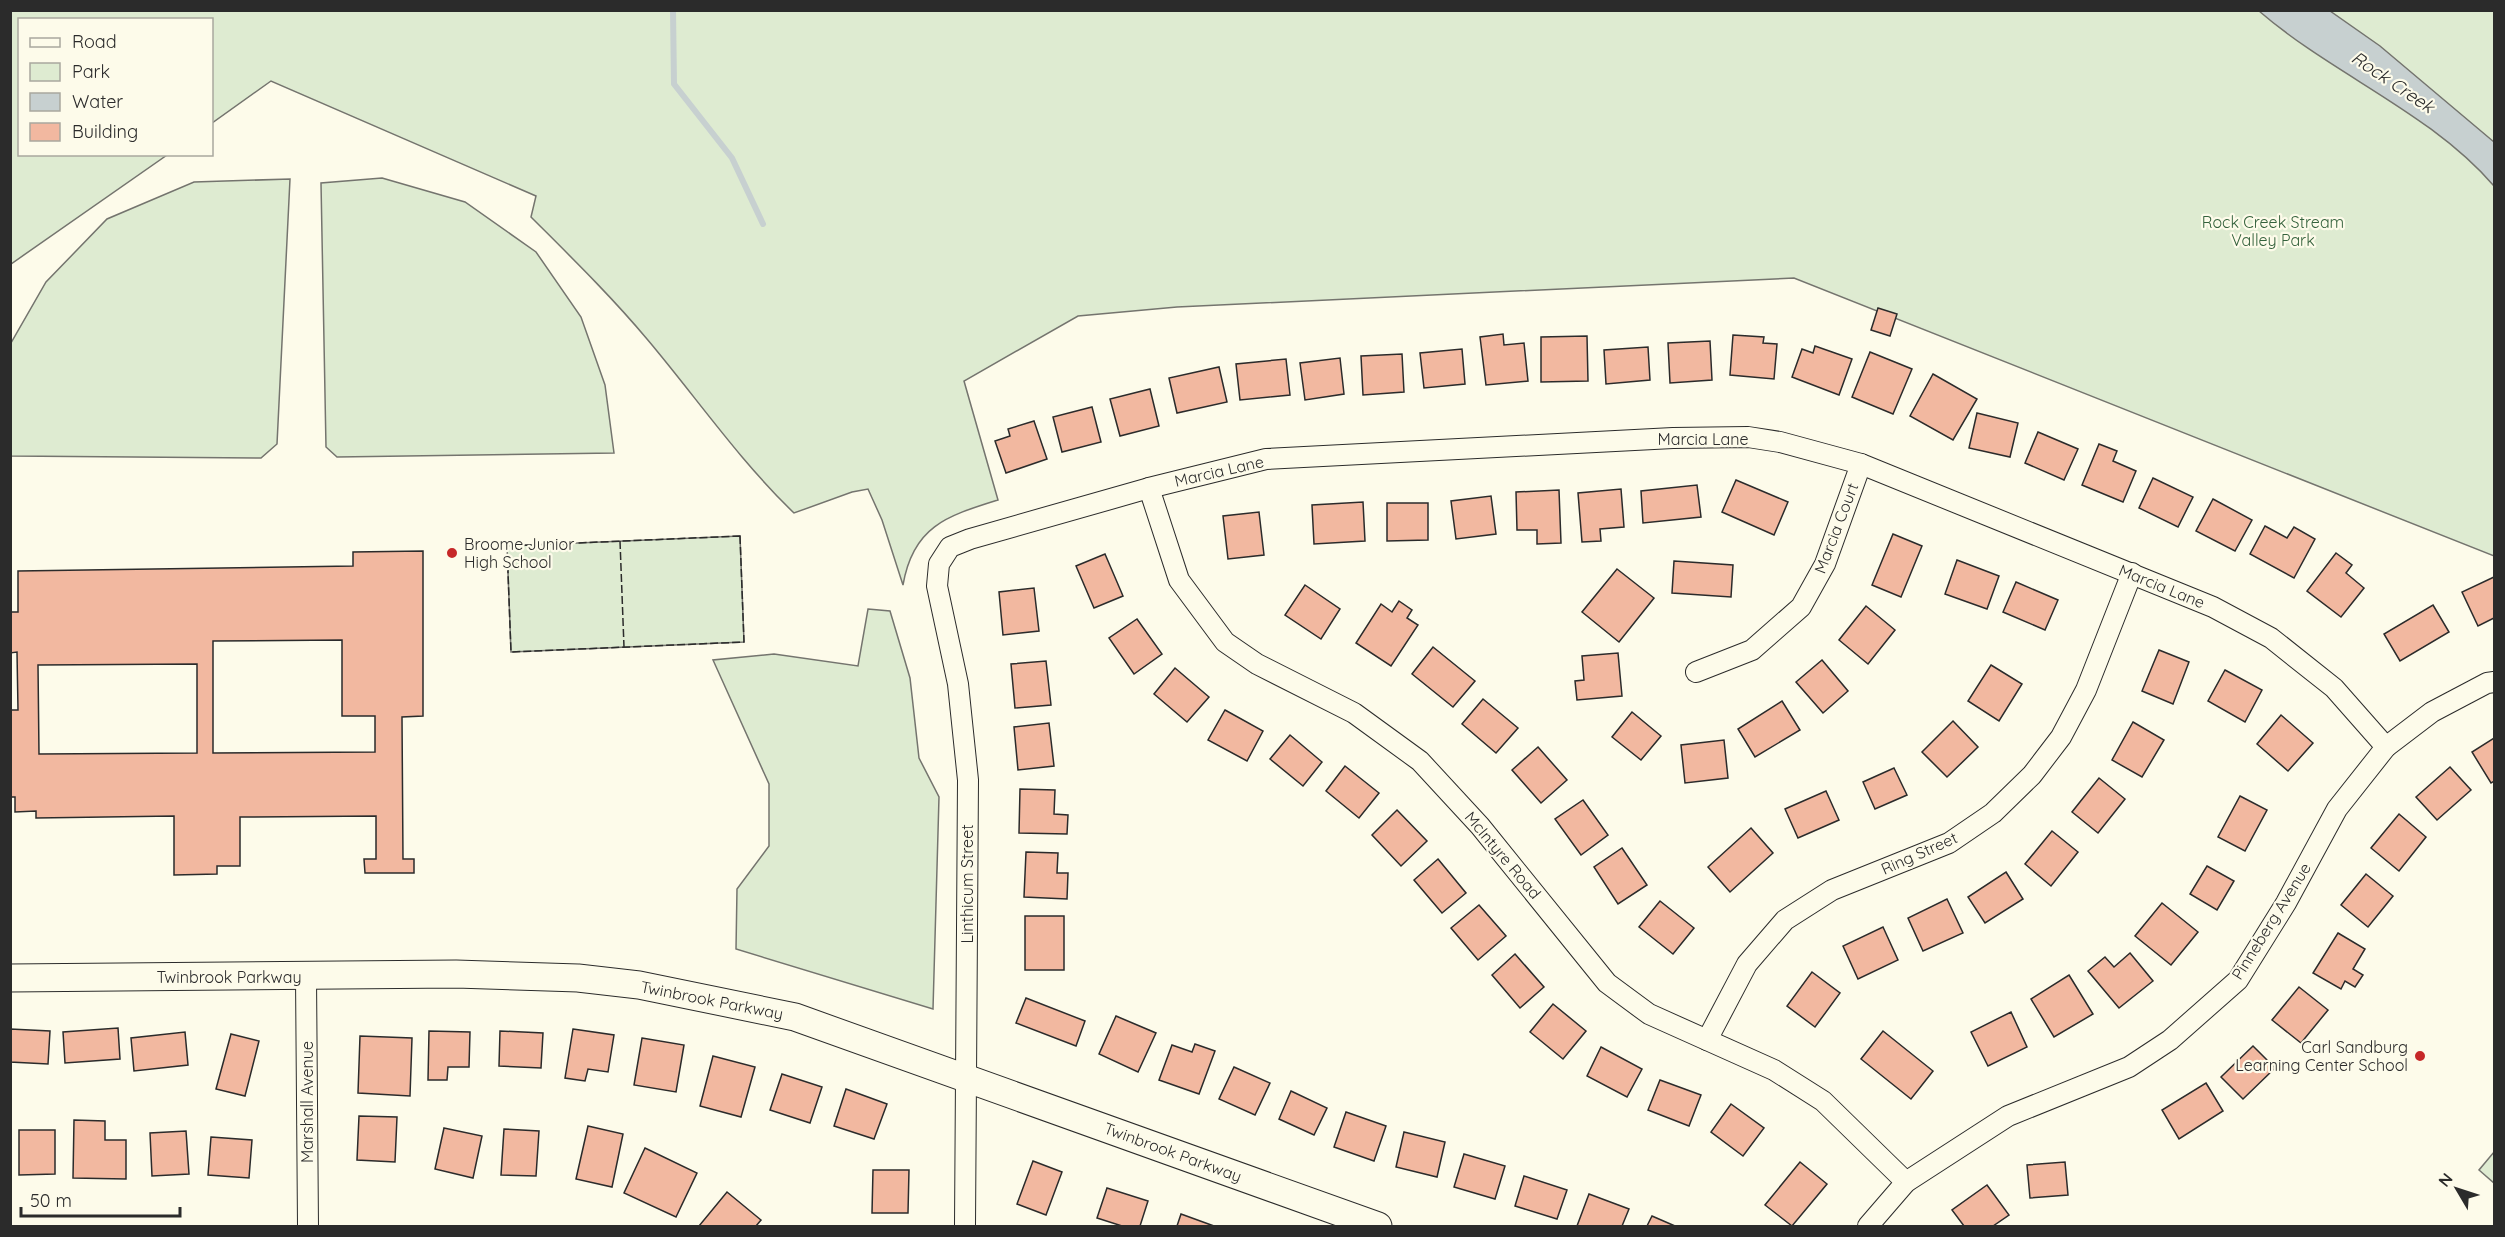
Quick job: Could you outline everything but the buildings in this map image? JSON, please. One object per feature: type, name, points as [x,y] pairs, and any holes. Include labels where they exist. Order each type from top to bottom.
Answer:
[{"type":"street","name":"Marcia Lane","points":[[950,547],[970,539],[1149,488],[1266,459],[1673,438],[1748,437],[1780,442],[1861,464],[2213,607],[2271,638],[2334,688],[2386,747]]},
{"type":"street","name":"Marcia Court","points":[[1696,672],[1752,650],[1801,607],[1825,564],[1861,464]]},
{"type":"street","name":"McIntyre Road","points":[[1149,488],[1179,580],[1225,642],[1257,664],[1354,713],[1420,761],[1480,826],[1607,983],[1649,1014],[1774,1070],[1823,1101],[1906,1182]]},
{"type":"street","name":"Linthicum Street","points":[[950,547],[939,564],[937,586],[958,684],[968,780],[965,1227]]},
{"type":"street","name":"Ring Street","points":[[1707,1040],[1747,964],[1785,920],[1832,890],[1949,843],[1992,813],[2032,775],[2061,737],[2086,690],[2132,573]]},
{"type":"street","name":"Pinneberg Avenue","points":[[1868,1227],[1906,1182],[2008,1116],[2130,1067],[2170,1040],[2238,980],[2286,903],[2337,809],[2386,747],[2432,712],[2487,683],[2494,682]]},
{"type":"street","name":"Twinbrook Parkway","points":[[10,978],[456,974],[578,978],[639,985],[795,1017],[1378,1227]]},
{"type":"street","name":"Marshall Avenue","points":[[306,977],[308,1227]]},
{"type":"green space","name":"Rock Creek Stream Valley Park","points":[[11,11],[2494,11],[2494,556],[1794,278],[1177,307],[1078,316],[964,381],[998,500],[948,518],[935,526],[915,549],[903,585],[882,520],[868,489],[852,492],[794,513],[736,450],[633,323],[531,217],[536,196],[271,81],[213,122],[213,18],[18,18],[18,156],[166,156],[11,264]]},
{"type":"green space","points":[[382,178],[465,202],[536,252],[581,317],[605,385],[614,453],[337,457],[326,447],[321,183]]},
{"type":"green space","points":[[290,179],[277,444],[261,458],[11,456],[11,343],[46,282],[107,219],[194,182]]},
{"type":"green space","points":[[740,536],[744,642],[511,652],[507,546]]},
{"type":"green space","points":[[868,609],[890,611],[910,678],[919,758],[939,797],[933,1009],[736,949],[737,889],[769,846],[769,784],[713,660],[774,654],[858,666]]},
{"type":"green space","points":[[2494,1152],[2494,1183],[2479,1170]]},
{"type":"water","name":"Rock Creek","points":[[2259,11],[2330,11],[2380,46],[2494,142],[2494,186],[2441,136],[2318,55]]},
{"type":"waterway","points":[[673,10],[674,84],[732,158],[763,224]]},
{"type":"fence","points":[[740,536],[744,642],[511,652],[507,546],[740,536]]},
{"type":"fence","points":[[620,541],[624,647]]},
{"type":"place","name":"Broome Junior High School","points":[[452,553]]},
{"type":"place","name":"Carl Sandburg Learning Center School","points":[[2420,1056]]}]
